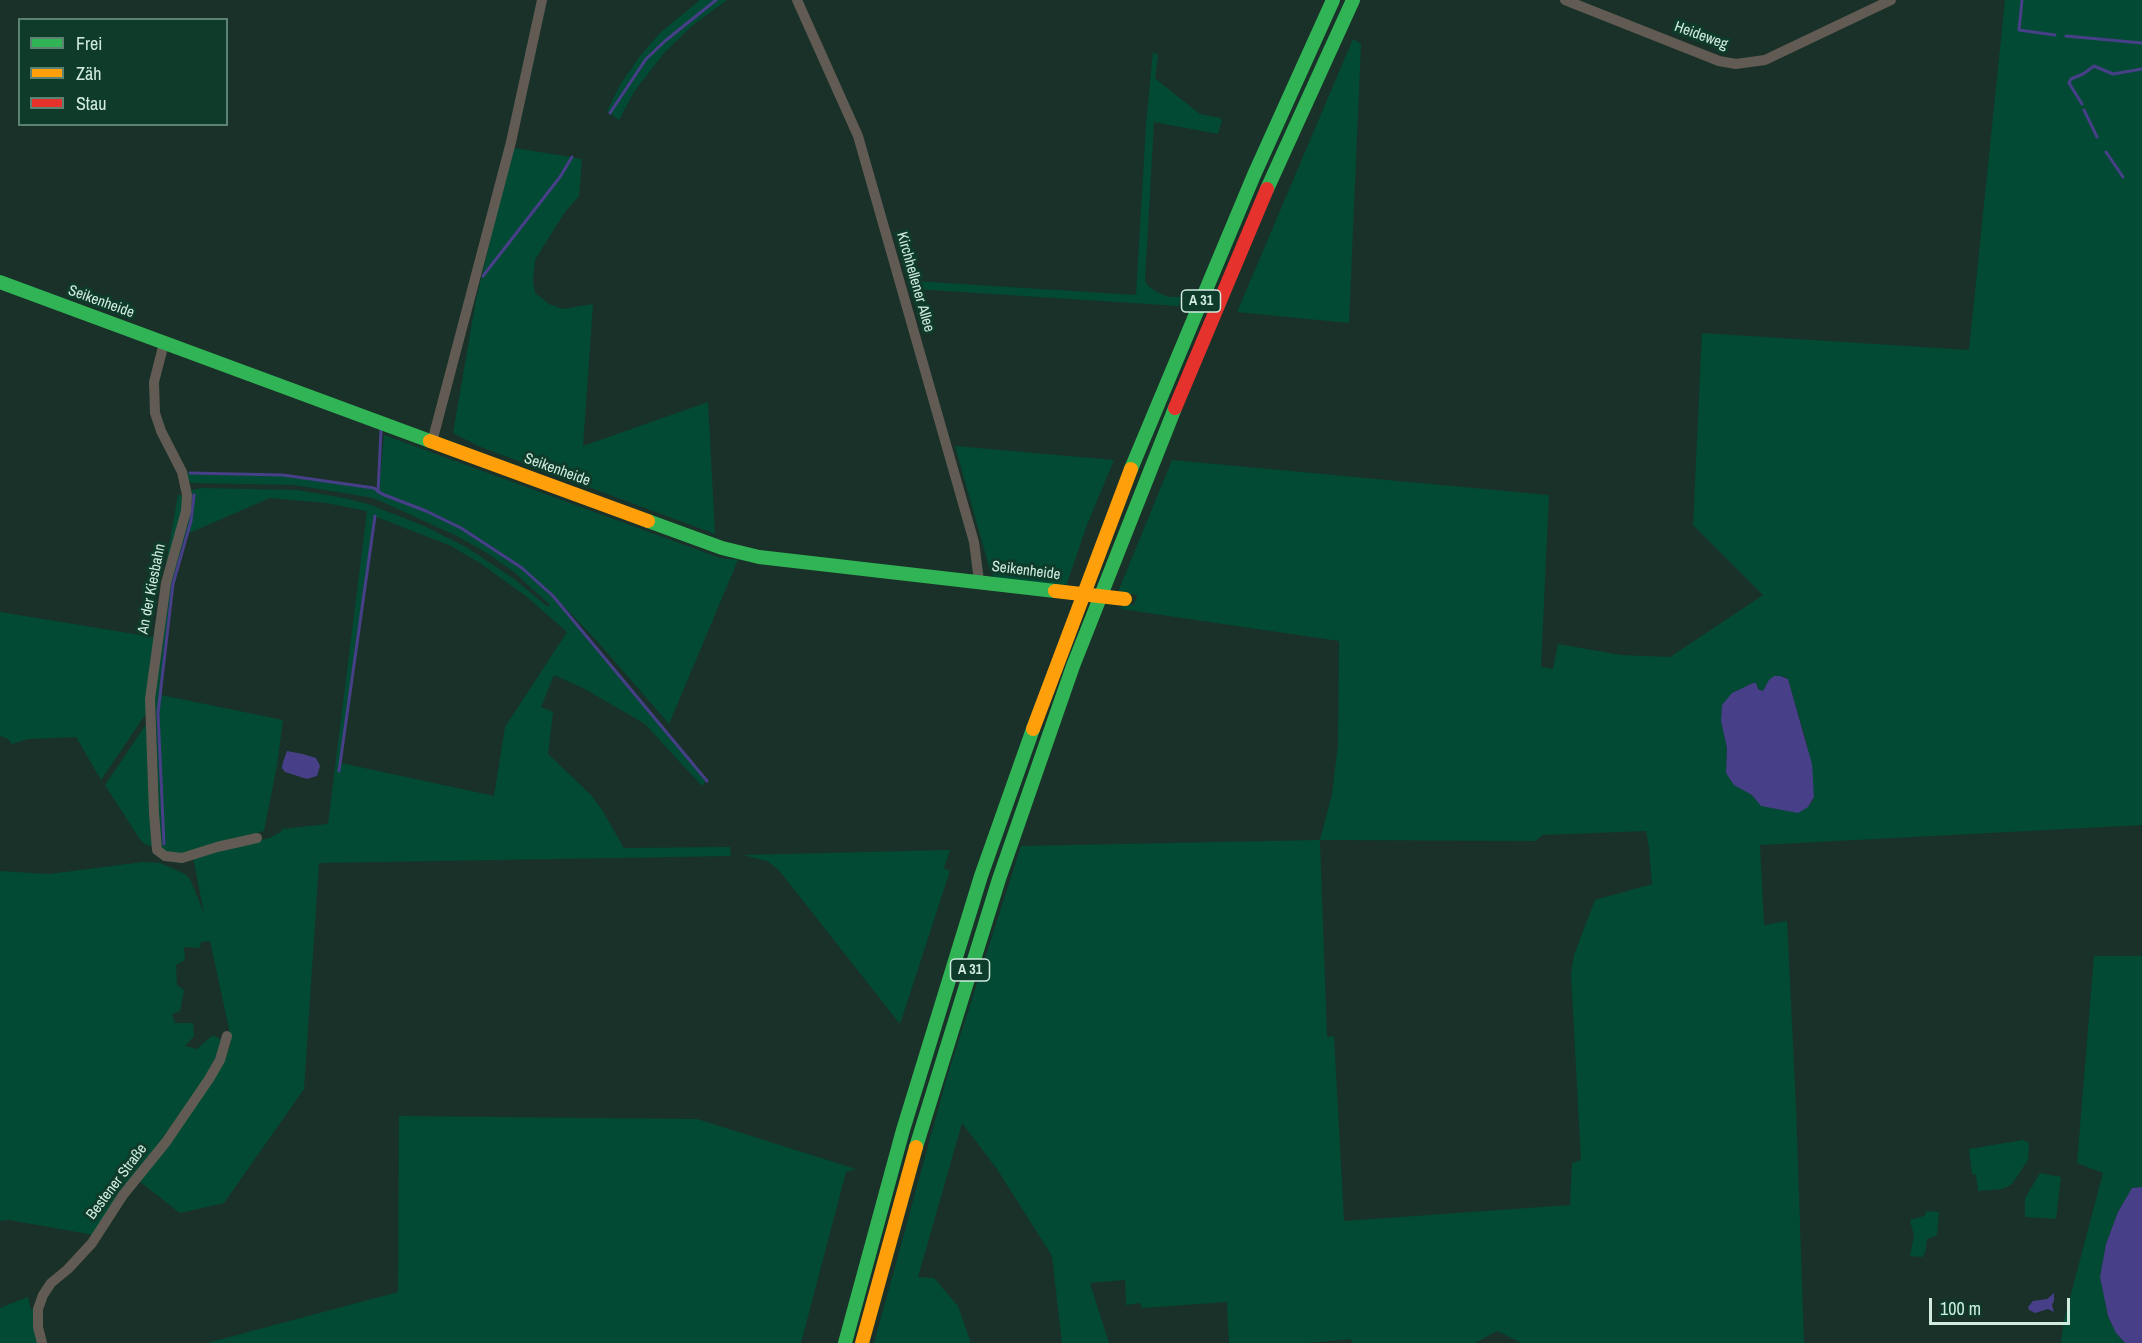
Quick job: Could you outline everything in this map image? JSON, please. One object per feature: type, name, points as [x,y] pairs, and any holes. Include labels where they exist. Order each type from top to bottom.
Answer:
[{"type":"main road","name":"A 31","points":[[845,1343],[903,1130],[981,876],[1057,661],[1148,426],[1254,175],[1333,0]]},
{"type":"main road","name":"A 31","points":[[862,1343],[919,1135],[958,1007],[999,879],[1073,666],[1155,455],[1271,181],[1353,0]]},
{"type":"main road","name":"Seikenheide","points":[[0,282],[722,548],[745,554],[1125,599]]},
{"type":"street","points":[[432,442],[511,142],[542,0]]},
{"type":"street","name":"Kirchhellener Allee","points":[[796,0],[858,136],[974,542],[979,581]]},
{"type":"street","name":"Heideweg","points":[[1565,0],[1719,61],[1736,64],[1765,60],[1891,0]]},
{"type":"street","name":"An der Kiesbahn","points":[[164,343],[154,382],[155,413],[161,431],[182,472],[187,495],[186,511],[166,583],[150,699],[157,850],[165,856],[182,858],[257,838]]},
{"type":"street","name":"Bestener Straße","points":[[42,1343],[38,1327],[38,1309],[43,1295],[51,1283],[68,1269],[92,1243],[110,1213],[166,1142],[209,1079],[220,1060],[228,1036]]},
{"type":"green space","points":[[700,0],[727,0],[693,25],[664,53],[634,92],[619,120],[607,111],[620,85],[640,56],[661,32]]},
{"type":"green space","points":[[2005,0],[2142,0],[2142,825],[1760,845],[1764,925],[1787,921],[1804,1343],[1522,1343],[1497,1331],[1475,1343],[1352,1343],[1351,1339],[1306,1343],[1229,1343],[1227,1302],[1142,1308],[1140,1303],[1126,1305],[1125,1280],[1090,1283],[1109,1343],[1062,1343],[1052,1256],[997,1169],[962,1123],[918,1277],[934,1278],[958,1306],[971,1343],[874,1343],[947,1077],[1021,846],[1320,840],[1332,794],[1338,744],[1339,641],[1121,609],[1123,604],[1134,605],[1137,595],[1118,592],[1172,460],[1549,495],[1541,667],[1553,669],[1558,644],[1621,655],[1670,657],[1763,595],[1693,525],[1702,333],[1969,350]],"holes":[[[1784,676],[1788,679],[1807,744],[1813,801],[1808,807],[1761,806],[1726,773],[1727,748],[1721,721],[1732,693],[1753,683],[1756,683],[1763,691],[1767,684]],[[1646,831],[1649,847],[1652,884],[1595,900],[1574,955],[1571,974],[1581,1160],[1572,1163],[1570,1205],[1344,1221],[1334,1036],[1327,1037],[1320,840],[1535,841],[1543,835]]]},
{"type":"green space","points":[[1353,39],[1361,44],[1349,323],[1237,312]]},
{"type":"green space","points":[[1153,52],[1158,55],[1155,78],[1157,80],[1200,114],[1222,120],[1218,134],[1154,122],[1145,281],[1148,286],[1168,297],[1181,297],[1179,306],[915,289],[911,294],[906,275],[913,281],[1136,295],[1146,125]]},
{"type":"green space","points":[[515,148],[582,159],[579,196],[565,212],[535,260],[533,280],[535,293],[549,304],[563,309],[593,304],[583,446],[708,402],[715,534],[478,446],[453,433],[476,300],[511,153]]},
{"type":"green space","points":[[384,435],[720,558],[738,560],[669,724],[597,641],[554,596],[522,567],[462,528],[379,491]]},
{"type":"green space","points":[[955,446],[1114,460],[1087,525],[1066,586],[995,579],[990,570]]},
{"type":"green space","points":[[184,473],[281,475],[374,489],[382,495],[426,511],[461,529],[521,569],[553,597],[706,781],[702,786],[645,724],[583,688],[554,675],[541,707],[553,712],[548,754],[592,796],[624,848],[730,847],[731,856],[319,863],[304,1089],[224,1203],[180,1213],[139,1181],[224,1061],[230,1046],[231,1038],[210,941],[201,942],[200,948],[184,947],[185,960],[176,965],[177,985],[184,990],[180,1011],[172,1014],[175,1023],[193,1023],[194,1036],[185,1046],[197,1049],[213,1035],[221,1040],[221,1046],[209,1073],[94,1235],[9,1220],[0,1221],[0,871],[49,874],[143,862],[160,863],[185,874],[190,879],[204,913],[193,857],[269,838],[281,832],[282,829],[328,824],[367,511],[326,503],[270,498],[189,533],[194,511],[194,495],[191,518],[172,584],[157,713],[163,844],[159,713],[161,695],[283,720],[264,831],[177,856],[160,848],[152,717],[163,608],[192,490],[202,488],[297,490],[368,504],[424,526],[466,547],[514,579],[548,607],[550,605],[514,572],[487,553],[457,536],[378,500],[295,485],[194,483],[188,481]],"holes":[[[374,516],[451,546],[480,563],[527,597],[567,632],[505,727],[494,796],[341,763],[340,771],[338,771]]]},
{"type":"green space","points":[[178,495],[185,495],[147,712],[101,780],[76,737],[28,739],[12,744],[8,739],[0,736],[0,612],[153,637]]},
{"type":"green space","points":[[147,723],[152,848],[139,838],[105,785]]},
{"type":"green space","points":[[950,850],[944,868],[950,871],[900,1024],[778,869],[767,861],[743,855]]},
{"type":"green space","points":[[2094,956],[2142,956],[2142,1187],[2132,1188],[2118,1212],[2106,1244],[2100,1277],[2108,1316],[2116,1333],[2125,1343],[2061,1343],[2064,1320],[2103,1173],[2077,1163]]},
{"type":"green space","points":[[399,1116],[697,1119],[856,1169],[846,1172],[801,1343],[207,1343],[398,1292]]},
{"type":"green space","points":[[2023,1140],[2029,1143],[2028,1160],[2012,1184],[2003,1189],[1978,1191],[1976,1175],[1972,1174],[1969,1149]]},
{"type":"green space","points":[[2040,1173],[2061,1177],[2056,1219],[2025,1217],[2025,1198]]},
{"type":"green space","points":[[1927,1211],[1939,1212],[1937,1235],[1927,1239],[1923,1257],[1910,1256],[1914,1236],[1910,1220],[1924,1216]]},
{"type":"green space","points":[[28,1297],[31,1310],[35,1307],[38,1343],[0,1343],[0,1308]]},
{"type":"shaded area","points":[[1774,676],[1788,679],[1812,764],[1814,797],[1808,807],[1798,813],[1761,806],[1752,795],[1734,785],[1726,773],[1727,748],[1721,721],[1722,705],[1732,693],[1753,683],[1756,683],[1758,689],[1763,691]]},
{"type":"shaded area","points":[[287,751],[316,758],[320,766],[317,776],[307,779],[285,772],[282,768]]},
{"type":"shaded area","points":[[2142,1187],[2142,1343],[2125,1343],[2116,1333],[2108,1316],[2100,1277],[2106,1244],[2118,1212],[2132,1188]]},
{"type":"shaded area","points":[[2054,1293],[2052,1305],[2054,1312],[2048,1309],[2035,1313],[2029,1310],[2028,1307],[2033,1301],[2047,1299]]},
{"type":"waterway","points":[[610,113],[646,59],[716,0]]},
{"type":"waterway","points":[[2022,0],[2019,30],[2055,35]]},
{"type":"waterway","points":[[2066,36],[2142,43]]},
{"type":"waterway","points":[[2082,104],[2069,83],[2071,79],[2094,66],[2113,74],[2142,69]]},
{"type":"waterway","points":[[2084,110],[2097,137]]},
{"type":"waterway","points":[[2106,152],[2123,177]]},
{"type":"waterway","points":[[483,276],[560,177],[572,157]]},
{"type":"waterway","points":[[378,492],[381,430]]},
{"type":"waterway","points":[[190,473],[283,475],[374,488],[382,494],[461,528],[522,568],[553,596],[707,781]]},
{"type":"waterway","points":[[164,844],[158,713],[173,584],[191,521],[194,495]]},
{"type":"waterway","points":[[339,771],[375,516]]},
{"type":"traffic: fast","points":[[1131,469],[1254,175],[1333,0]]},
{"type":"traffic: fast","points":[[1267,189],[1353,0]]},
{"type":"traffic: fast","points":[[0,282],[430,441]]},
{"type":"traffic: fast","points":[[916,1147],[999,879],[1073,666],[1175,408]]},
{"type":"traffic: fast","points":[[648,521],[722,548],[759,557],[1055,591]]},
{"type":"traffic: fast","points":[[845,1343],[903,1130],[981,876],[1033,729]]},
{"type":"traffic: slow","points":[[430,441],[648,521]]},
{"type":"traffic: slow","points":[[1033,729],[1131,469]]},
{"type":"traffic: slow","points":[[1055,591],[1125,599]]},
{"type":"traffic: slow","points":[[862,1343],[916,1147]]},
{"type":"traffic: jam","points":[[1175,408],[1267,189]]}]
